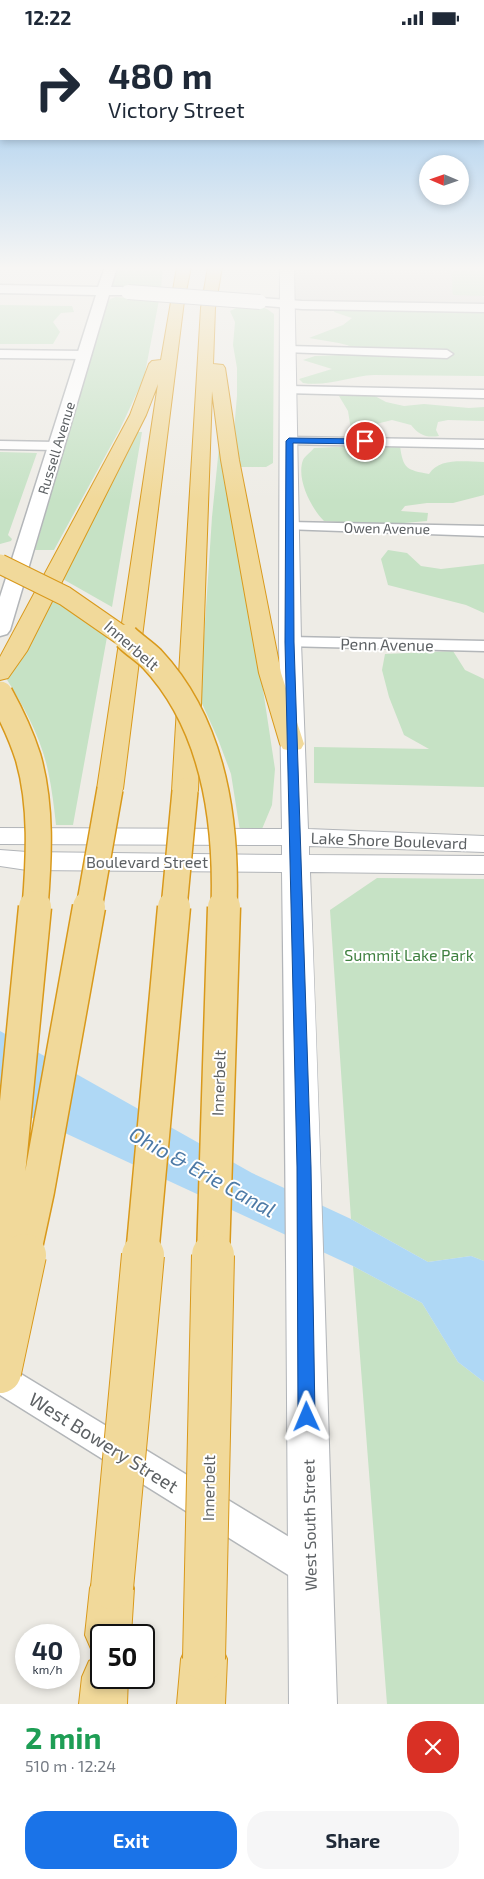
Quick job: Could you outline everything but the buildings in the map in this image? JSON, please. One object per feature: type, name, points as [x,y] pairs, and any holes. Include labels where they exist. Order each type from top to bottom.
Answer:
[{"type":"highway","points":[[0,673],[16,651],[138,415],[153,378],[163,345]]},
{"type":"highway","points":[[0,1372],[38,1191],[110,789],[171,345]]},
{"type":"highway","points":[[109,1624],[185,791],[206,345]]},
{"type":"highway","points":[[213,345],[230,460],[270,673],[292,744]]},
{"type":"highway","name":"Innerbelt","points":[[0,564],[40,581],[78,603],[98,616],[150,657],[165,675],[185,706],[200,737],[211,766],[221,808],[226,868],[216,1163],[204,1659],[201,1704]]},
{"type":"highway","points":[[0,694],[21,735],[33,776],[39,820],[36,894],[16,1128],[0,1267]]},
{"type":"highway","points":[[103,1704],[104,1689]]},
{"type":"main road","name":"West South Street","points":[[288,345],[290,642],[304,1183],[313,1704]]},
{"type":"main road","name":"Boulevard Street","points":[[0,835],[294,849]]},
{"type":"main road","name":"Lake Shore Boulevard","points":[[294,849],[484,844]]},
{"type":"main road","name":"Boulevard Street","points":[[0,858],[26,861],[294,849]]},
{"type":"main road","name":"Lake Shore Boulevard","points":[[294,849],[484,865]]},
{"type":"street","name":"Russell Avenue","points":[[0,630],[88,345]]},
{"type":"street","points":[[288,350],[447,354]]},
{"type":"street","points":[[0,354],[85,355]]},
{"type":"street","points":[[289,390],[484,394]]},
{"type":"street","points":[[289,441],[484,444]]},
{"type":"street","points":[[0,445],[56,446]]},
{"type":"street","name":"Owen Avenue","points":[[289,526],[484,531]]},
{"type":"street","name":"Penn Avenue","points":[[290,642],[484,646]]},
{"type":"street","name":"West Bowery Street","points":[[0,1378],[310,1569]]},
{"type":"green space","points":[[94,345],[150,345],[145,373],[120,429],[54,550],[35,550]]},
{"type":"green space","points":[[233,345],[274,345],[273,463],[266,467],[240,467],[233,441],[237,396],[237,368]]},
{"type":"green space","points":[[346,345],[484,345],[484,376],[374,375],[321,384],[303,383],[299,379],[332,369],[303,360],[315,356],[366,354]]},
{"type":"green space","points":[[344,394],[373,395],[386,402],[404,406],[424,404],[469,408],[484,407],[484,421],[448,420],[438,422],[436,430],[439,436],[430,437],[420,433],[411,425],[392,420],[376,424],[376,431],[373,435],[352,436],[348,411],[339,396]]},
{"type":"green space","points":[[135,432],[142,432],[112,607],[61,578]]},
{"type":"green space","points":[[220,437],[223,473],[259,663],[275,769],[272,805],[262,829],[240,831],[231,774],[200,699],[212,517]]},
{"type":"green space","points":[[400,446],[403,460],[407,467],[429,474],[440,465],[446,463],[461,461],[484,462],[484,495],[453,503],[427,503],[405,506],[401,511],[428,513],[427,521],[381,525],[324,521],[314,509],[306,493],[301,468],[303,460],[314,448]]},
{"type":"green space","points":[[0,452],[37,453],[8,535],[12,539],[0,544]]},
{"type":"green space","points":[[388,550],[407,553],[421,566],[441,569],[484,564],[484,613],[466,605],[388,585],[381,559]]},
{"type":"green space","points":[[49,598],[91,624],[107,637],[73,825],[56,825],[53,798],[41,746],[25,711],[6,678]]},
{"type":"green space","points":[[453,651],[465,670],[484,679],[484,787],[314,783],[314,747],[429,749],[404,735],[389,697],[382,670],[385,654]]},
{"type":"green space","name":"Summit Lake Park","points":[[377,878],[484,879],[484,1261],[471,1256],[428,1262],[351,1219],[330,910]]},
{"type":"green space","points":[[353,1266],[422,1303],[458,1362],[484,1382],[484,1704],[387,1704]]},
{"type":"water","name":"Ohio & Erie Canal","points":[[0,1031],[252,1173],[351,1219],[428,1262],[471,1256],[484,1261],[484,1382],[458,1362],[422,1303],[353,1266],[0,1103]]},
{"type":"route","points":[[307,1417],[304,1167],[290,642],[289,441],[365,441]]}]
